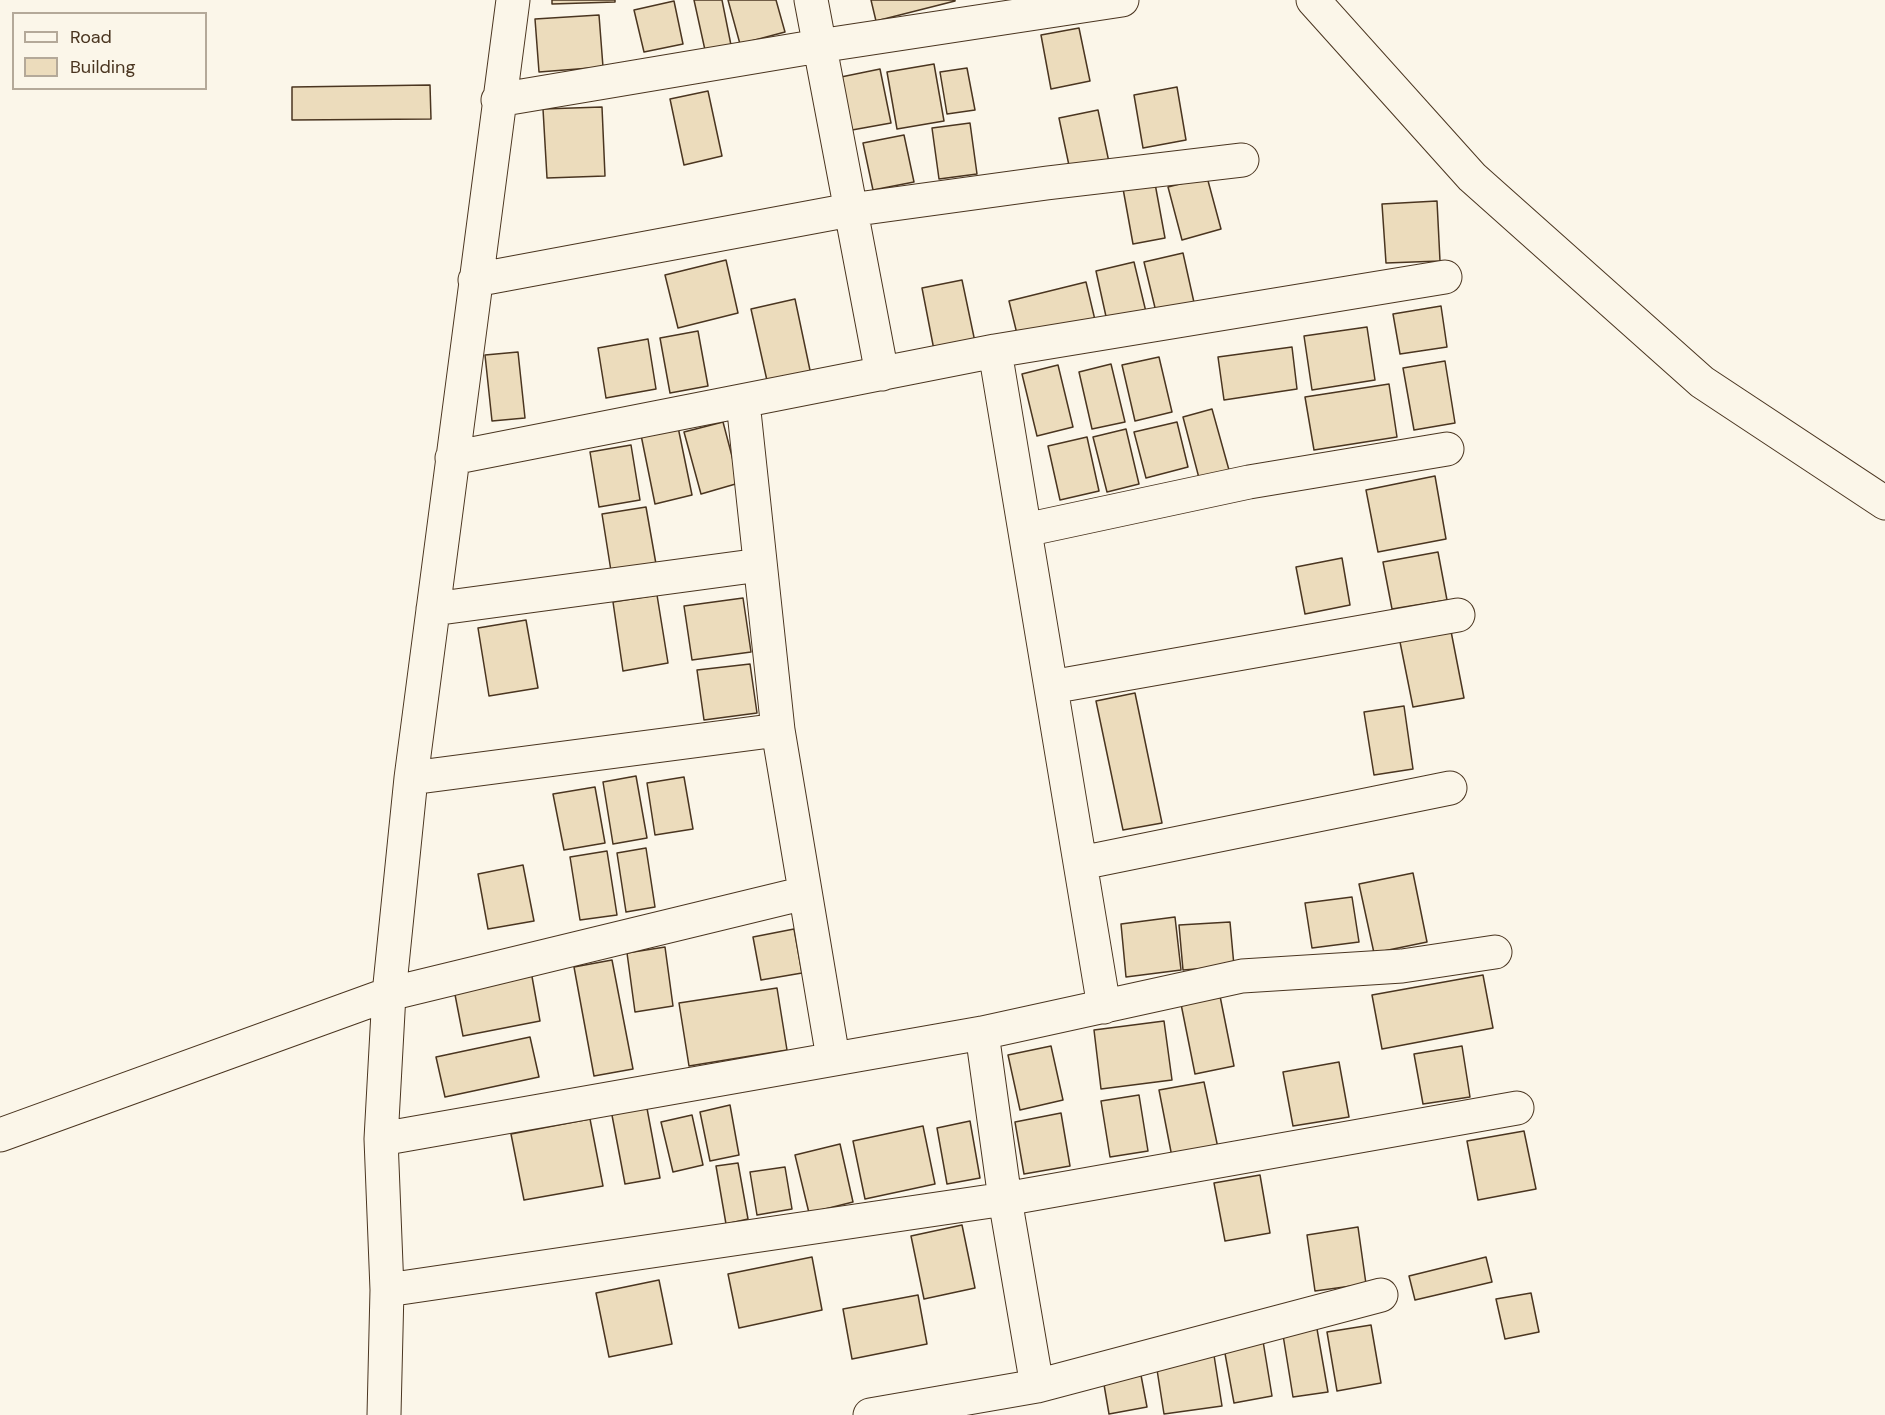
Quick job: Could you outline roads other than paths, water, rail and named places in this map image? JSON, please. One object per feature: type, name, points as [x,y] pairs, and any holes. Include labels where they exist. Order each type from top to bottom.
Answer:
[{"type":"street","points":[[384,1415],[387,1290],[381,1139],[390,994],[411,778],[498,100],[513,0]]},
{"type":"street","points":[[811,0],[882,374]]},
{"type":"street","points":[[498,100],[819,46],[1122,0]]},
{"type":"street","points":[[1312,0],[1472,177],[1702,382],[1885,503]]},
{"type":"street","points":[[475,280],[850,210],[1047,183],[1242,160]]},
{"type":"street","points":[[452,458],[995,351],[1445,277]]},
{"type":"street","points":[[995,351],[1104,1007]]},
{"type":"street","points":[[743,402],[778,730],[833,1058]]},
{"type":"street","points":[[1025,530],[1249,482],[1447,449]]},
{"type":"street","points":[[433,609],[760,566]]},
{"type":"street","points":[[1051,687],[1458,615]]},
{"type":"street","points":[[411,778],[778,730]]},
{"type":"street","points":[[1081,863],[1450,788]]},
{"type":"street","points":[[0,1135],[390,994],[805,892]]},
{"type":"street","points":[[381,1139],[982,1033],[1242,976],[1402,966],[1495,952]]},
{"type":"street","points":[[982,1033],[1005,1199],[1037,1386]]},
{"type":"street","points":[[387,1290],[1005,1199],[1518,1108]]},
{"type":"street","points":[[870,1415],[1037,1386],[1381,1295]]}]
